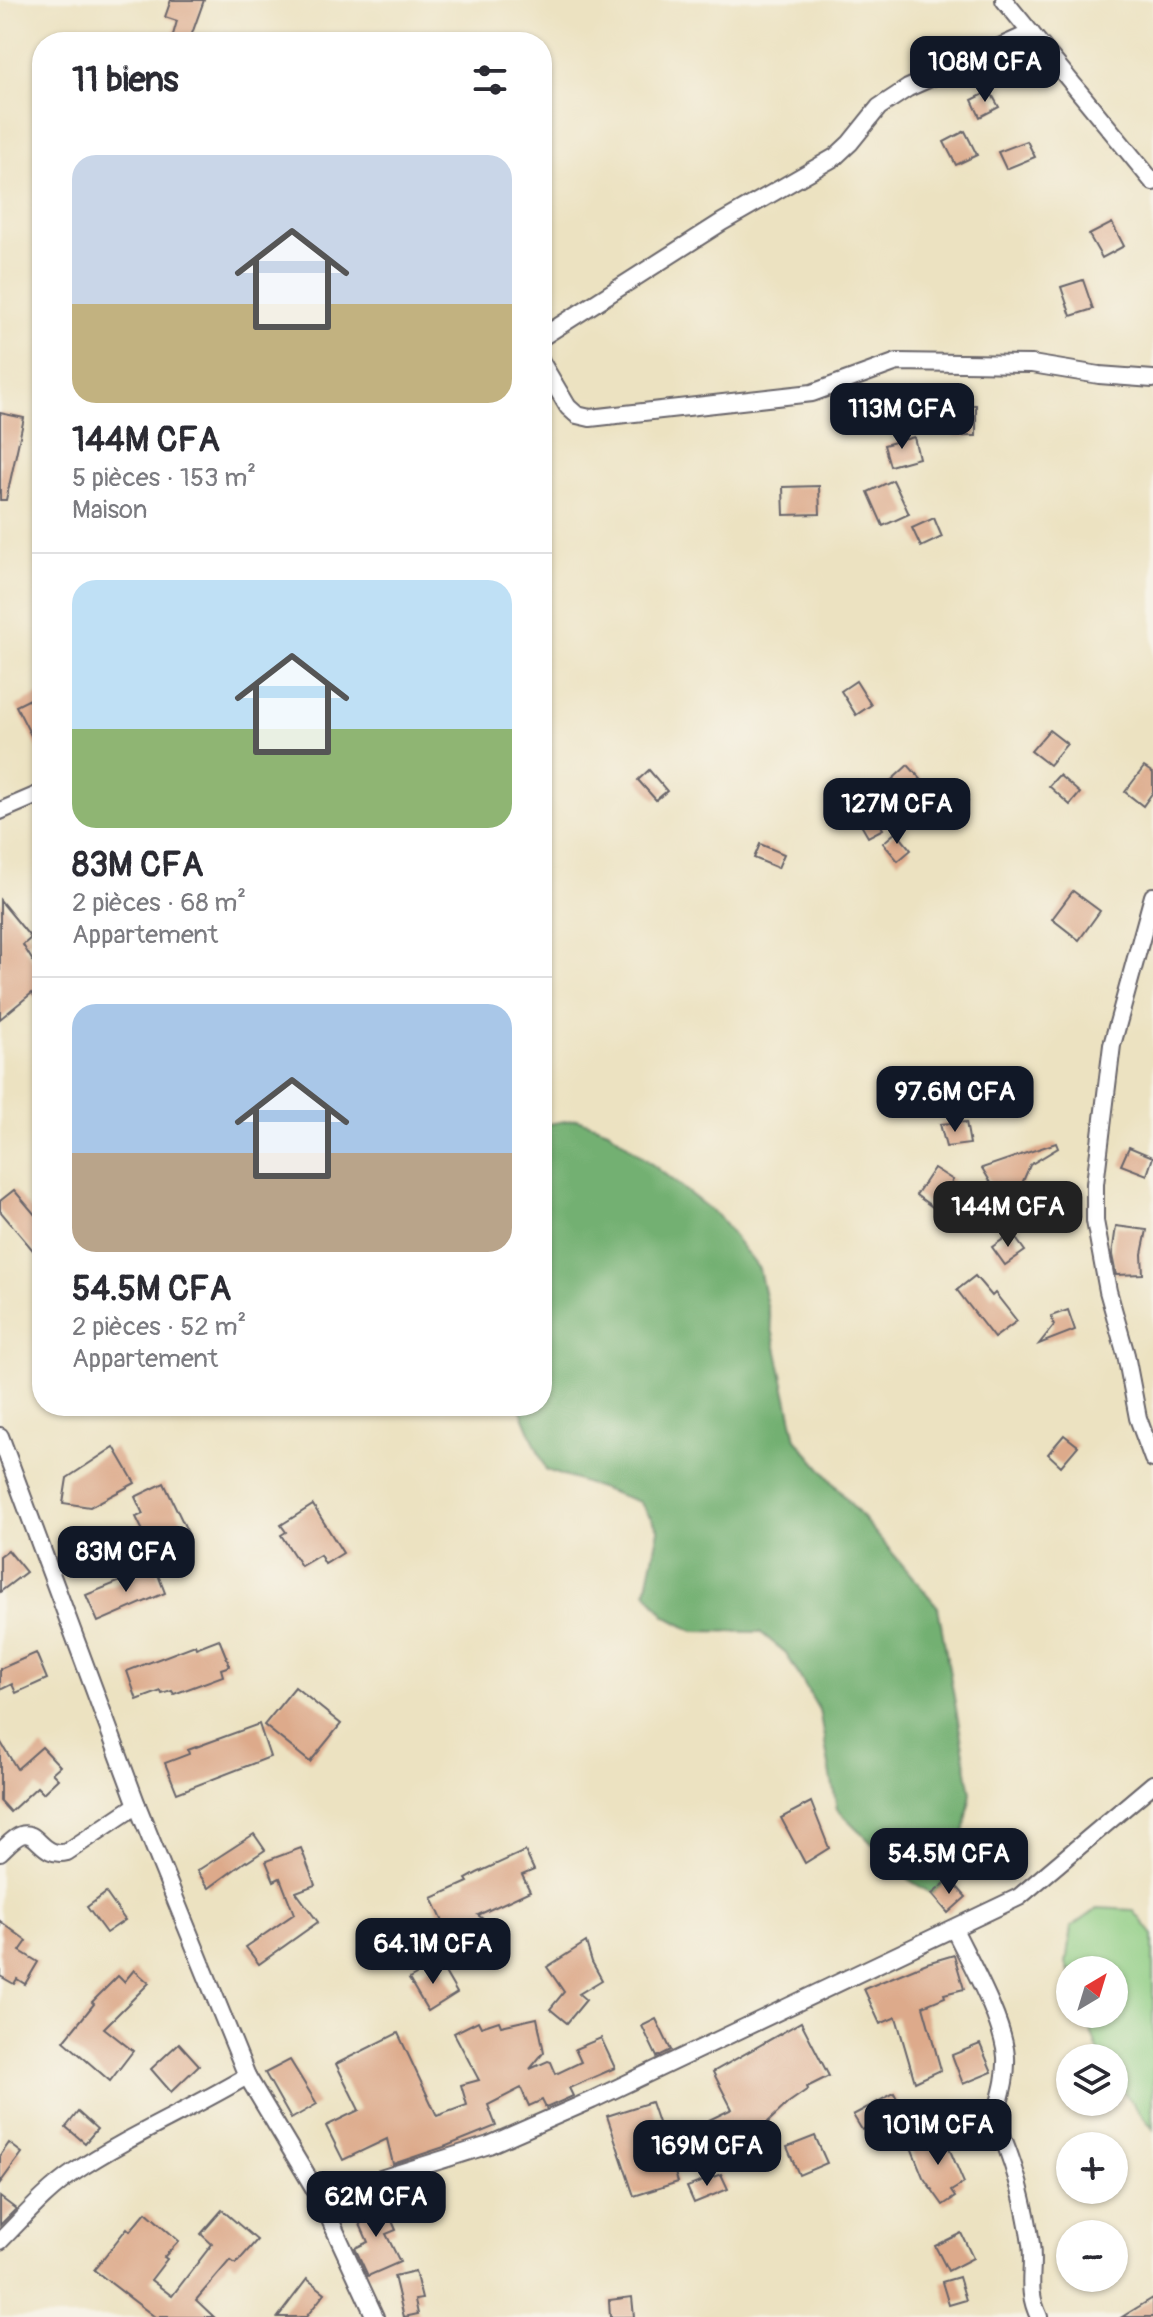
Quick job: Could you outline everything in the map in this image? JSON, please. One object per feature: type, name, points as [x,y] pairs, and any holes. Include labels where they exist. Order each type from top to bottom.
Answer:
[{"type":"street","points":[[1004,0],[1153,182]]},
{"type":"street","points":[[552,331],[722,222],[835,157],[879,107],[908,88],[1031,33]]},
{"type":"street","points":[[552,380],[568,407],[577,415],[590,418],[812,393],[897,362],[1032,364],[1099,375],[1153,379]]},
{"type":"street","points":[[0,811],[32,800]]},
{"type":"street","points":[[1153,896],[1112,1045],[1095,1184],[1095,1221],[1108,1291],[1126,1355],[1138,1418],[1153,1459]]},
{"type":"street","points":[[0,1436],[137,1805],[247,2076],[320,2198],[375,2317]]},
{"type":"street","points":[[320,2198],[489,2145],[592,2100],[1019,1897],[1153,1784]]},
{"type":"street","points":[[0,1852],[17,1836],[31,1834],[50,1852],[67,1852],[137,1805]]},
{"type":"street","points":[[954,1929],[1002,2034],[1006,2056],[1004,2091],[995,2119],[1008,2147],[1026,2206],[1032,2249],[1031,2300],[1039,2317]]},
{"type":"street","points":[[0,2241],[72,2174],[247,2076]]},
{"type":"green space","points":[[577,1119],[608,1130],[718,1216],[759,1269],[796,1439],[938,1607],[971,1793],[958,1870],[932,1894],[908,1879],[837,1809],[819,1710],[786,1653],[760,1632],[693,1631],[665,1616],[646,1591],[659,1530],[640,1502],[546,1470],[523,1416],[552,1416],[552,1123]]},
{"type":"green space","points":[[1098,1908],[1133,1910],[1153,1935],[1153,2129],[1128,2097],[1128,2044],[1096,2044],[1090,2028],[1128,2028],[1128,1956],[1067,1956],[1071,1927]]},
{"type":"building","points":[[171,0],[204,0],[193,32],[174,32],[177,21],[165,17]]},
{"type":"building","points":[[990,91],[999,107],[980,117],[972,100]]},
{"type":"building","points":[[965,131],[977,155],[956,165],[944,142]]},
{"type":"building","points":[[1027,141],[1035,157],[1006,169],[998,152]]},
{"type":"building","points":[[1112,223],[1124,246],[1102,258],[1089,235]]},
{"type":"building","points":[[1083,280],[1093,309],[1071,316],[1061,287]]},
{"type":"building","points":[[952,405],[976,405],[976,436],[953,436]]},
{"type":"building","points":[[0,413],[24,418],[6,500],[0,500]]},
{"type":"building","points":[[914,437],[919,458],[890,466],[884,445]]},
{"type":"building","points":[[893,480],[909,514],[883,526],[868,492]]},
{"type":"building","points":[[819,486],[820,514],[784,515],[783,487]]},
{"type":"building","points":[[934,518],[942,537],[921,547],[912,528]]},
{"type":"building","points":[[856,681],[871,705],[856,715],[841,691]]},
{"type":"building","points":[[32,698],[32,737],[16,706]]},
{"type":"building","points":[[1049,730],[1067,744],[1049,765],[1031,751]]},
{"type":"building","points":[[908,765],[927,786],[903,808],[884,787]]},
{"type":"building","points":[[1144,767],[1153,773],[1153,792],[1143,806],[1125,792]]},
{"type":"building","points":[[649,770],[667,791],[656,800],[638,780]]},
{"type":"building","points":[[1059,775],[1080,793],[1070,805],[1049,786]]},
{"type":"building","points":[[953,781],[968,801],[955,811],[940,791]]},
{"type":"building","points":[[872,810],[883,829],[868,837],[857,818]]},
{"type":"building","points":[[896,832],[911,850],[898,861],[883,843]]},
{"type":"building","points":[[760,844],[784,854],[778,868],[754,858]]},
{"type":"building","points":[[1073,891],[1100,911],[1079,940],[1052,919]]},
{"type":"building","points":[[0,900],[31,938],[23,945],[32,960],[32,993],[0,1019]]},
{"type":"building","points":[[966,1122],[970,1144],[946,1147],[940,1124]]},
{"type":"building","points":[[1056,1143],[1058,1148],[1030,1165],[1021,1186],[996,1191],[982,1168]]},
{"type":"building","points":[[1129,1147],[1153,1157],[1147,1175],[1121,1165]]},
{"type":"building","points":[[934,1168],[953,1180],[934,1208],[916,1195]]},
{"type":"building","points":[[14,1190],[32,1211],[32,1249],[0,1211],[0,1201]]},
{"type":"building","points":[[1116,1226],[1147,1230],[1142,1254],[1143,1274],[1116,1275],[1112,1255]]},
{"type":"building","points":[[1012,1233],[1025,1251],[1005,1265],[992,1247]]},
{"type":"building","points":[[975,1276],[992,1296],[995,1293],[1017,1321],[994,1338],[957,1290]]},
{"type":"building","points":[[1068,1310],[1075,1330],[1039,1344],[1054,1325],[1051,1316]]},
{"type":"building","points":[[1064,1435],[1078,1446],[1061,1466],[1048,1454]]},
{"type":"building","points":[[114,1447],[135,1483],[90,1507],[63,1503],[67,1478]]},
{"type":"building","points":[[164,1483],[189,1535],[153,1551],[136,1517],[143,1514],[135,1497]]},
{"type":"building","points":[[313,1505],[343,1553],[325,1564],[320,1555],[301,1566],[281,1535],[286,1532],[281,1525]]},
{"type":"building","points":[[8,1550],[26,1572],[0,1592],[0,1556]]},
{"type":"building","points":[[155,1567],[165,1593],[98,1622],[86,1595]]},
{"type":"building","points":[[219,1639],[230,1666],[221,1669],[223,1676],[174,1694],[172,1691],[162,1694],[161,1691],[137,1700],[127,1671]]},
{"type":"building","points":[[36,1653],[47,1679],[16,1693],[12,1684],[0,1690],[0,1669]]},
{"type":"building","points":[[295,1687],[341,1724],[310,1762],[264,1725]]},
{"type":"building","points":[[259,1724],[270,1757],[177,1793],[165,1763],[189,1754],[188,1750]]},
{"type":"building","points":[[0,1741],[17,1769],[42,1747],[60,1766],[52,1773],[58,1779],[43,1793],[37,1787],[10,1812],[0,1801]]},
{"type":"building","points":[[811,1802],[829,1848],[805,1863],[781,1818]]},
{"type":"building","points":[[254,1834],[265,1850],[209,1888],[197,1871]]},
{"type":"building","points":[[301,1848],[315,1885],[296,1892],[318,1922],[259,1964],[246,1947],[294,1914],[280,1878],[274,1881],[266,1861]]},
{"type":"building","points":[[525,1851],[534,1870],[522,1875],[530,1891],[478,1915],[495,1929],[473,1957],[451,1939],[432,1898]]},
{"type":"building","points":[[950,1879],[966,1897],[948,1913],[932,1894]]},
{"type":"building","points":[[106,1893],[125,1920],[106,1933],[87,1907]]},
{"type":"building","points":[[0,1921],[27,1941],[20,1951],[38,1962],[25,1984],[17,1979],[14,1984],[0,1976]]},
{"type":"building","points":[[586,1942],[602,1980],[579,1994],[586,2000],[567,2023],[550,2009],[564,1992],[547,1967]]},
{"type":"building","points":[[954,1955],[964,1989],[944,1994],[945,1997],[923,2006],[941,2070],[915,2082],[896,2017],[880,2024],[864,1989]]},
{"type":"building","points":[[439,1962],[457,1993],[428,2011],[409,1979]]},
{"type":"building","points":[[134,1970],[149,1983],[104,2028],[133,2051],[110,2081],[64,2041],[94,2004],[92,2002],[118,1976],[124,1982]]},
{"type":"building","points":[[537,2018],[544,2052],[530,2069],[548,2061],[556,2074],[581,2062],[575,2049],[601,2038],[615,2068],[569,2088],[573,2096],[546,2108],[542,2100],[529,2106],[521,2088],[488,2105],[496,2126],[444,2147],[393,2164],[387,2139],[343,2160],[326,2126],[359,2110],[336,2064],[398,2033],[437,2116],[467,2105],[461,2085],[479,2080],[454,2033],[478,2021],[481,2027],[499,2021],[501,2026]]},
{"type":"building","points":[[656,2019],[671,2050],[657,2057],[642,2026]]},
{"type":"building","points":[[801,2022],[829,2076],[807,2087],[788,2103],[768,2122],[770,2126],[723,2150],[709,2120],[732,2109],[713,2072]]},
{"type":"building","points":[[179,2043],[199,2065],[171,2092],[151,2069]]},
{"type":"building","points":[[980,2044],[992,2072],[963,2084],[952,2055]]},
{"type":"building","points":[[290,2060],[317,2104],[291,2119],[265,2073]]},
{"type":"building","points":[[894,2093],[904,2112],[862,2130],[853,2115]]},
{"type":"building","points":[[651,2102],[678,2182],[634,2196],[607,2116]]},
{"type":"building","points":[[78,2112],[97,2129],[85,2143],[66,2127]]},
{"type":"building","points":[[943,2134],[964,2183],[951,2191],[955,2197],[943,2205],[923,2177],[911,2147]]},
{"type":"building","points":[[815,2136],[827,2163],[799,2175],[787,2147]]},
{"type":"building","points":[[9,2143],[22,2153],[0,2183],[0,2156]]},
{"type":"building","points":[[721,2174],[728,2189],[694,2203],[687,2187]]},
{"type":"building","points":[[0,2197],[16,2209],[0,2225]]},
{"type":"building","points":[[383,2200],[396,2230],[386,2234],[400,2262],[368,2276],[355,2248],[368,2242],[355,2213]]},
{"type":"building","points":[[222,2210],[257,2240],[236,2264],[230,2260],[196,2300],[214,2317],[155,2317],[94,2270],[127,2228],[130,2231],[146,2212],[179,2241],[164,2257],[167,2259],[151,2280],[172,2296],[212,2244],[201,2234]]},
{"type":"building","points":[[961,2233],[973,2258],[948,2271],[935,2246]]},
{"type":"building","points":[[415,2271],[422,2299],[415,2300],[418,2314],[404,2317],[394,2276]]},
{"type":"building","points":[[959,2277],[966,2300],[949,2305],[942,2282]]},
{"type":"building","points":[[307,2279],[325,2293],[306,2317],[278,2317]]},
{"type":"building","points":[[632,2297],[634,2317],[610,2317],[609,2300]]},
{"type":"building","points":[[1153,2298],[1153,2317],[1122,2317]]}]
